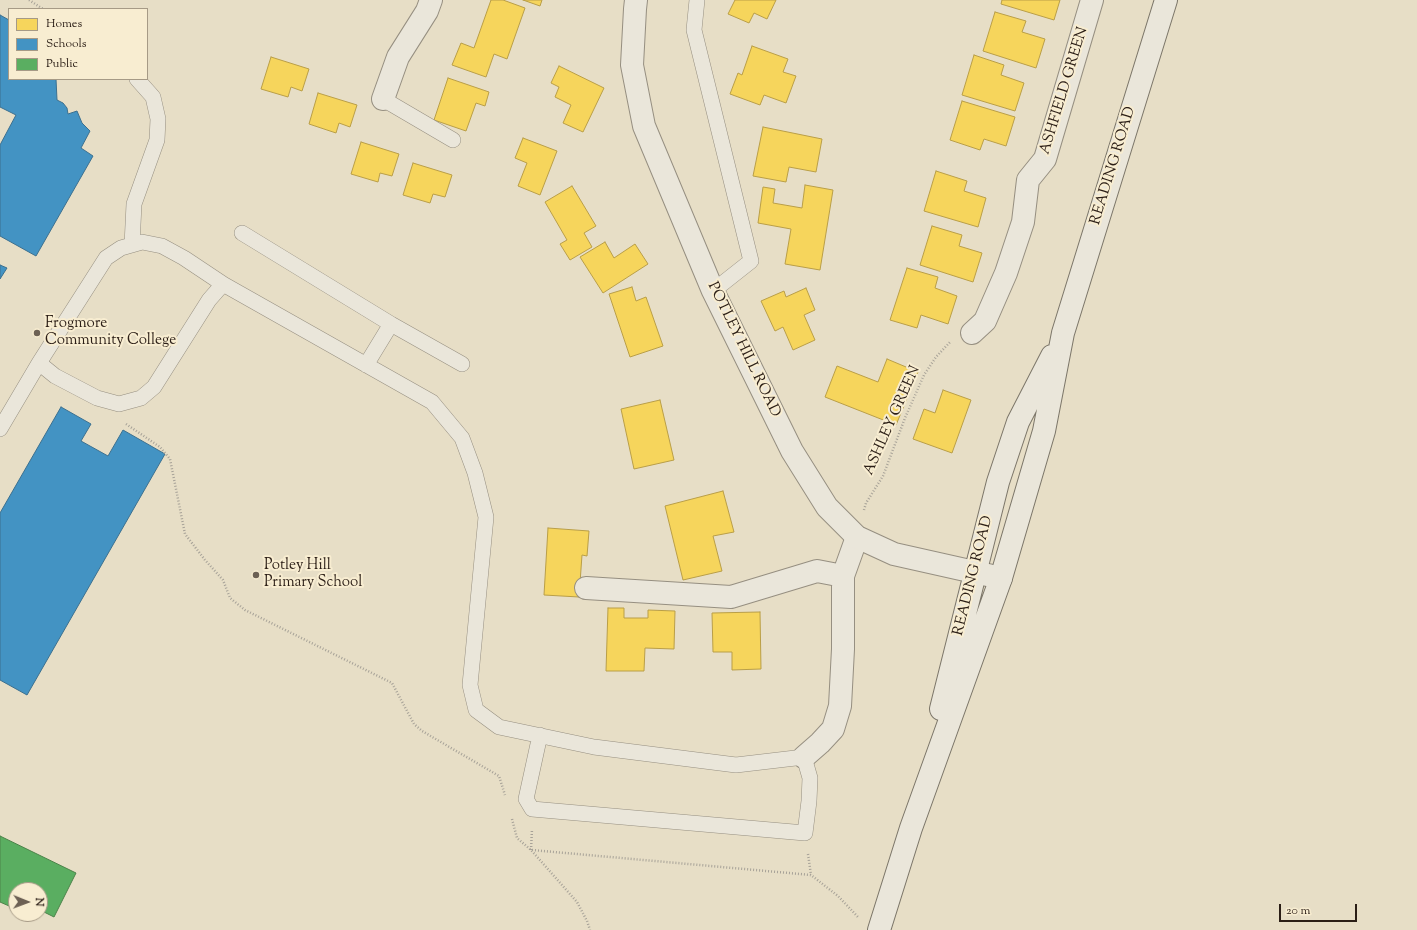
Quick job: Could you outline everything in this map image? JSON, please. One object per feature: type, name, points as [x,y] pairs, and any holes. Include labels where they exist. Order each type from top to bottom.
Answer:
[{"type":"street","points":[[383,99],[398,57],[427,11],[431,0]]},
{"type":"street","name":"POTLEY HILL ROAD","points":[[636,0],[632,65],[644,126],[713,291],[792,451],[827,507],[857,538],[894,554],[1001,578]]},
{"type":"street","name":"ASHFIELD GREEN","points":[[972,333],[985,321],[1006,273],[1023,222],[1028,180],[1045,160],[1092,0]]},
{"type":"street","name":"READING ROAD","points":[[880,930],[911,828],[1001,578],[1044,431],[1063,333],[1166,0]]},
{"type":"street","name":"READING ROAD","points":[[911,828],[998,482],[1018,422],[1063,333]]},
{"type":"street","points":[[804,757],[820,744],[833,729],[840,706],[843,649],[843,576],[857,538]]},
{"type":"street","points":[[586,588],[731,597],[817,571],[843,576]]},
{"type":"lane","points":[[697,0],[694,30],[751,260],[713,291]]},
{"type":"lane","points":[[132,245],[134,204],[157,140],[158,119],[153,98],[138,80]]},
{"type":"lane","points":[[383,99],[453,140]]},
{"type":"lane","points":[[242,233],[391,324],[462,364]]},
{"type":"lane","points":[[0,429],[39,363],[106,258],[121,248],[142,242],[162,246],[184,258],[223,284],[432,402],[462,438],[475,473],[486,517],[470,685],[476,710],[499,727],[540,735],[594,747],[736,765],[804,757],[810,778],[809,801],[804,833],[532,808],[526,799],[540,735]]},
{"type":"lane","points":[[39,363],[55,376],[97,398],[119,404],[142,398],[154,387],[209,300],[223,284]]},
{"type":"lane","points":[[366,365],[391,324]]},
{"type":"path","points":[[30,0],[42,8]]},
{"type":"path","name":"ASHLEY GREEN","points":[[857,538],[866,503],[883,476],[905,418],[924,375],[936,357],[948,344],[961,334],[972,333]]},
{"type":"path","points":[[126,402],[116,418],[137,430],[160,447],[170,459],[185,534],[223,580],[230,598],[245,610],[392,683],[414,724],[422,731],[499,776],[507,801]]},
{"type":"path","points":[[511,815],[517,838],[531,850],[578,902],[590,930]]},
{"type":"path","points":[[531,850],[811,875],[838,896],[844,903]]},
{"type":"building: Homes","points":[[491,0],[503,0],[525,8],[507,59],[494,54],[486,77],[452,65],[461,43],[474,48]]},
{"type":"building: Homes","points":[[523,0],[542,0],[540,6]]},
{"type":"building: Homes","points":[[735,0],[776,0],[767,19],[754,13],[749,23],[728,14]]},
{"type":"building: Homes","points":[[1002,0],[1060,0],[1054,20],[1001,4]]},
{"type":"building: Homes","points":[[995,12],[1026,21],[1022,32],[1045,39],[1036,68],[983,51]]},
{"type":"building: Homes","points":[[752,46],[788,59],[783,72],[796,76],[786,103],[764,95],[760,105],[730,94],[738,73],[742,75]]},
{"type":"building: Homes","points":[[974,55],[1004,65],[1001,75],[1024,83],[1015,111],[962,95]]},
{"type":"building: Homes","points":[[271,57],[309,69],[302,91],[291,87],[288,97],[261,89]]},
{"type":"building: Homes","points":[[559,66],[604,88],[583,132],[563,123],[571,105],[555,97],[559,87],[551,83]]},
{"type":"building: Homes","points":[[448,78],[489,92],[485,106],[476,103],[466,131],[434,120]]},
{"type":"building: Homes","points":[[318,93],[357,105],[350,127],[339,123],[336,133],[309,124]]},
{"type":"building: Homes","points":[[962,101],[1015,117],[1006,146],[984,139],[980,150],[950,140]]},
{"type":"building: Homes","points":[[763,127],[822,139],[816,172],[789,167],[786,182],[753,176]]},
{"type":"building: Homes","points":[[523,138],[557,151],[540,195],[518,186],[527,163],[515,158]]},
{"type":"building: Homes","points":[[361,142],[399,154],[392,176],[380,173],[378,182],[351,174]]},
{"type":"building: Homes","points":[[413,163],[452,175],[445,197],[433,194],[430,203],[403,195]]},
{"type":"building: Homes","points":[[936,171],[967,181],[964,191],[986,198],[978,227],[924,211]]},
{"type":"building: Homes","points":[[805,185],[833,190],[820,270],[785,264],[791,229],[758,223],[763,187],[775,189],[773,203],[802,208]]},
{"type":"building: Homes","points":[[572,186],[596,226],[584,233],[592,247],[570,260],[560,244],[567,240],[545,202]]},
{"type":"building: Homes","points":[[932,226],[962,235],[959,246],[982,253],[973,282],[920,265]]},
{"type":"building: Homes","points":[[605,242],[614,258],[635,244],[648,264],[603,293],[580,257]]},
{"type":"building: Homes","points":[[907,268],[938,277],[935,288],[957,296],[948,324],[921,315],[917,328],[890,320]]},
{"type":"building: Homes","points":[[632,287],[636,301],[646,297],[663,346],[630,357],[609,294]]},
{"type":"building: Homes","points":[[806,288],[815,310],[804,315],[815,340],[793,350],[783,327],[775,331],[761,301],[784,291],[786,297]]},
{"type":"building: Homes","points":[[887,359],[918,372],[896,425],[825,397],[837,366],[878,382]]},
{"type":"building: Homes","points":[[943,390],[971,400],[952,453],[913,439],[924,409],[935,413]]},
{"type":"building: Homes","points":[[660,400],[674,460],[634,469],[621,409]]},
{"type":"building: Homes","points":[[723,491],[734,532],[713,536],[722,571],[683,580],[665,506]]},
{"type":"building: Homes","points":[[548,528],[589,531],[587,556],[582,555],[579,597],[544,595]]},
{"type":"building: Homes","points":[[608,608],[624,608],[624,618],[648,618],[648,610],[675,611],[674,649],[645,648],[644,671],[606,671]]},
{"type":"building: Homes","points":[[760,612],[761,669],[732,670],[732,652],[713,652],[712,613]]},
{"type":"building: Schools","points":[[0,15],[8,19],[8,80],[56,80],[57,100],[63,103],[67,108],[68,114],[77,111],[82,123],[90,131],[81,148],[93,156],[36,256],[0,236],[0,145],[16,115],[0,107]]},
{"type":"building: Schools","points":[[0,265],[7,268],[0,279]]},
{"type":"building: Schools","points":[[61,407],[91,424],[81,441],[108,456],[123,430],[165,454],[27,695],[0,680],[0,513]]},
{"type":"building: Public","points":[[0,836],[76,873],[54,917],[48,914],[48,882],[8,882],[8,906],[0,902]]},
{"type":"place","name":"Frogmore Community College","points":[[37,333]]},
{"type":"place","name":"Potley Hill Primary School","points":[[256,575]]}]
